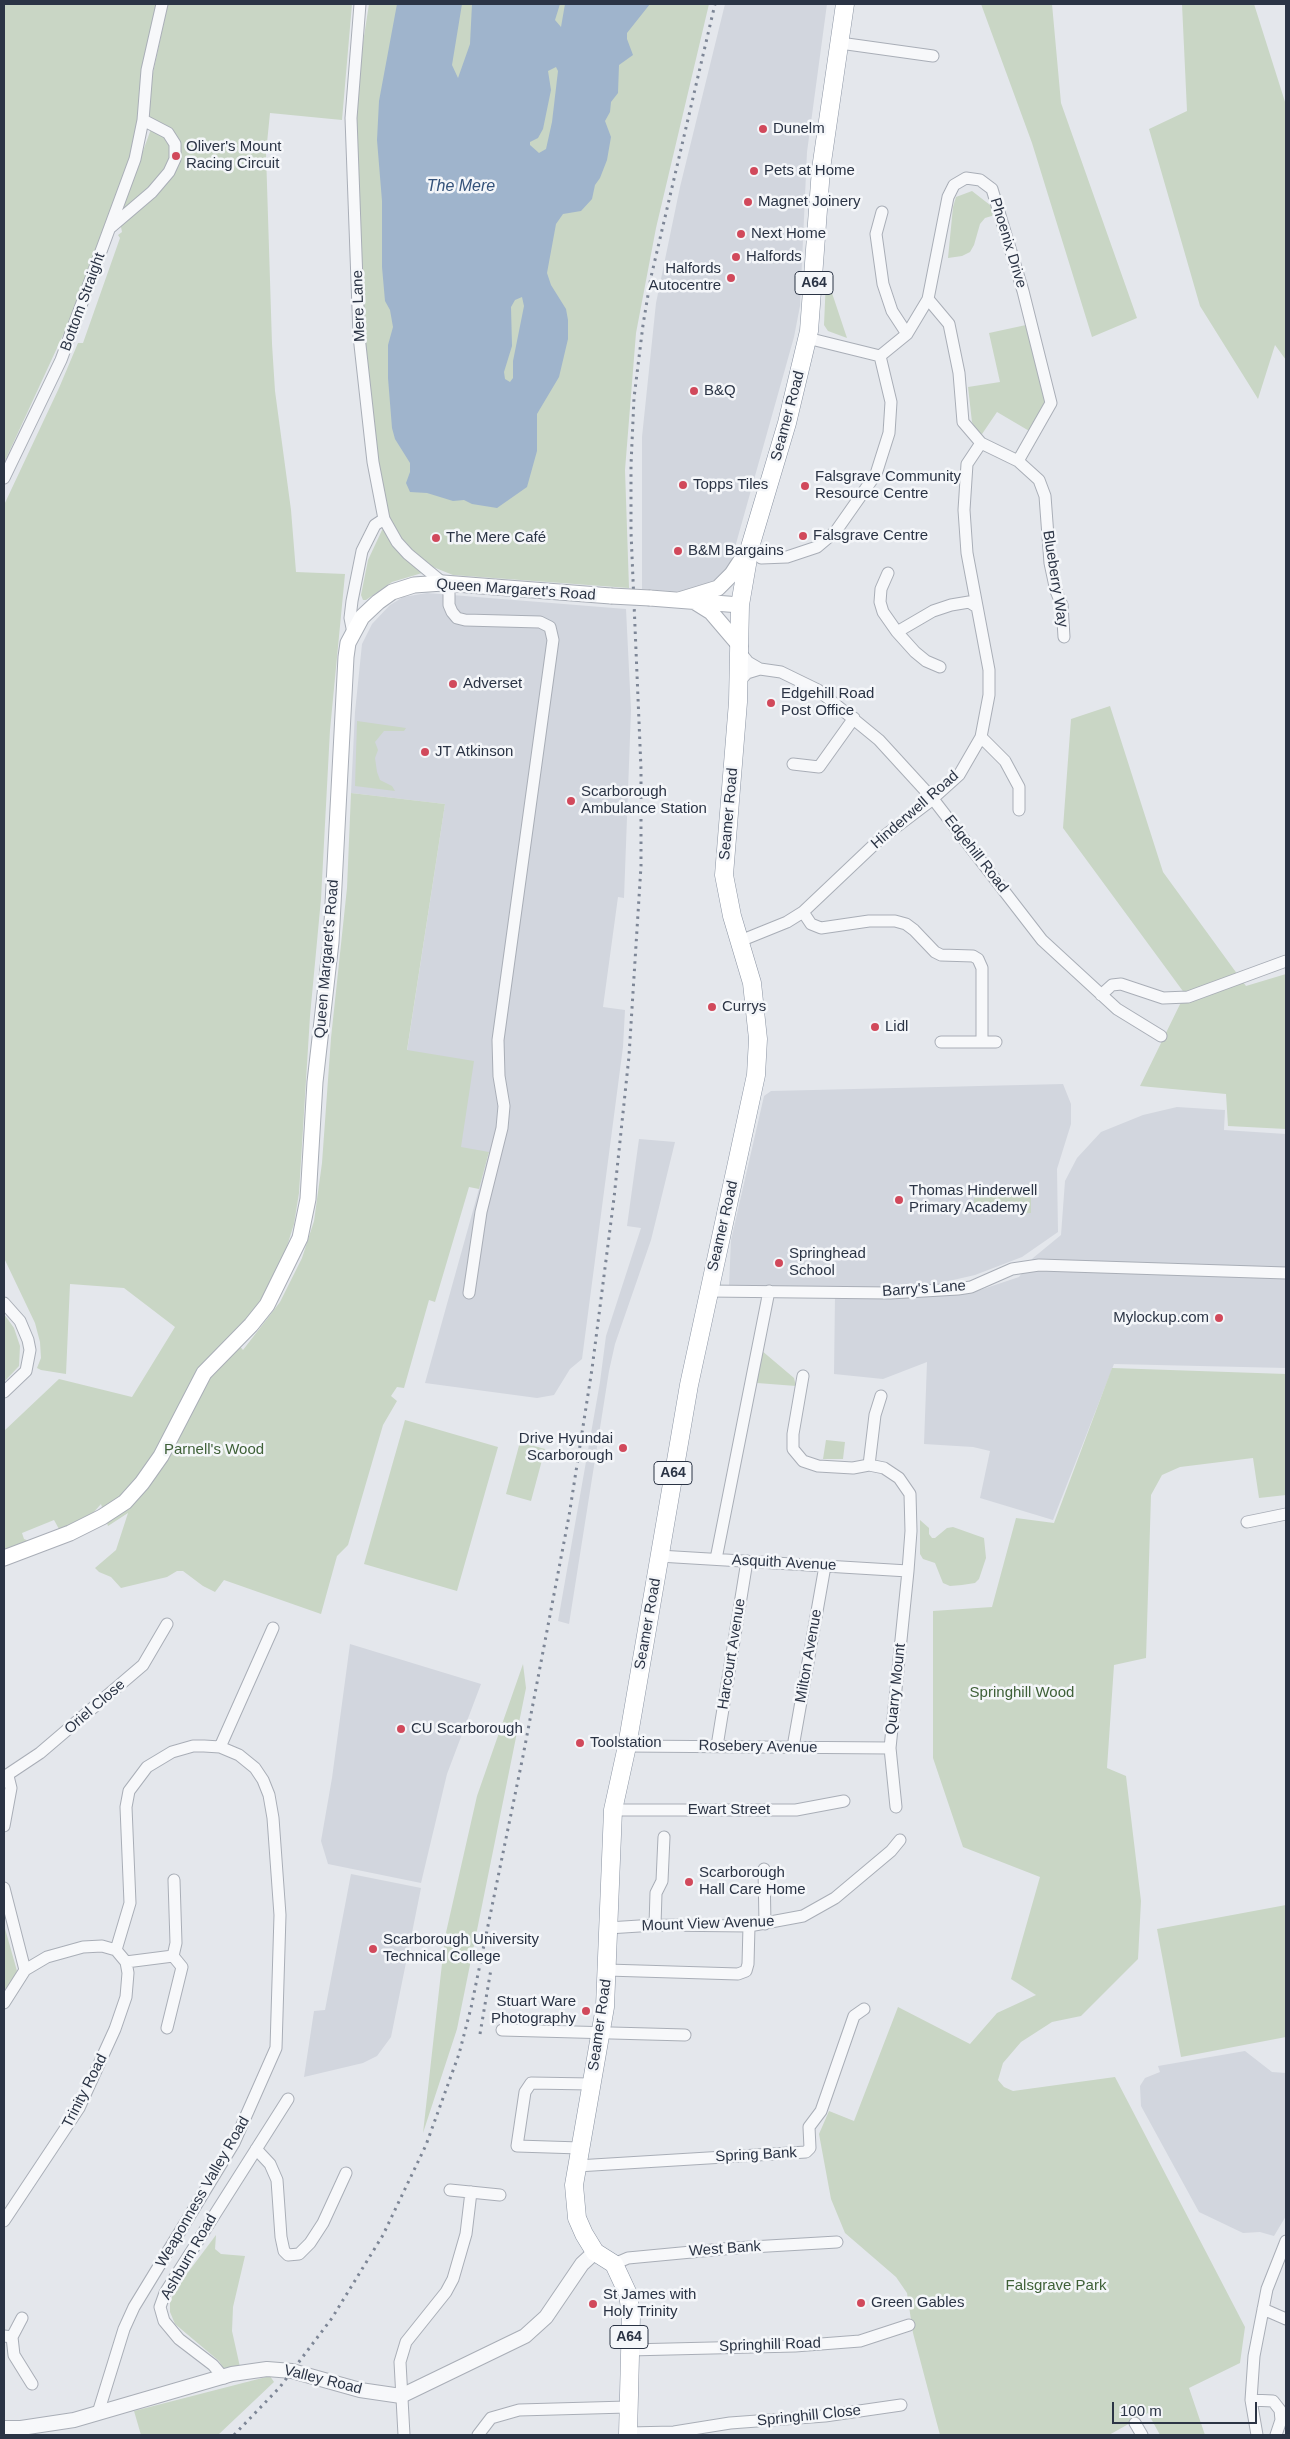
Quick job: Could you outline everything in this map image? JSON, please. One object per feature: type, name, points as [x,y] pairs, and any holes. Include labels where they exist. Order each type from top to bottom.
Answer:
[{"type":"highway","name":"Seamer Road","points":[[614,2264],[596,2252],[577,2218],[574,2185],[601,2031],[607,1970],[613,1810],[626,1746],[689,1385],[756,1075],[758,1039],[752,983],[727,891],[724,864],[738,682],[740,605],[756,552],[775,466],[808,338],[815,268],[821,169],[845,4]]},
{"type":"highway","name":"A64","points":[[614,2264],[628,2294],[631,2316],[628,2350],[628,2434]]},
{"type":"main road","points":[[687,601],[718,588],[756,552]]},
{"type":"main road","name":"Queen Margaret's Road","points":[[4,1558],[70,1533],[102,1517],[125,1502],[160,1456],[204,1373],[251,1325],[267,1304],[300,1238],[308,1199],[315,1082],[331,942],[346,657],[353,633],[362,617],[392,592],[414,586],[446,583],[740,605]]},
{"type":"main road","points":[[687,601],[711,612],[740,649]]},
{"type":"street","name":"Bottom Straight","points":[[4,478],[62,360],[135,159],[143,120],[147,70],[162,4]]},
{"type":"street","name":"Mere Lane","points":[[360,4],[351,118],[359,336],[370,435],[384,519],[408,554],[446,583]]},
{"type":"street","points":[[840,43],[933,56]]},
{"type":"street","points":[[110,228],[152,192],[169,172],[176,159],[175,144],[168,133],[143,120]]},
{"type":"street","name":"Phoenix Drive","points":[[880,356],[907,334],[928,299],[948,197],[954,185],[966,178],[980,180],[992,189],[1023,291],[1051,403],[1018,461]]},
{"type":"street","points":[[882,212],[876,234],[883,284],[892,311],[907,334]]},
{"type":"street","name":"Blueberry Way","points":[[928,299],[949,324],[959,373],[963,422],[981,442],[1018,461],[1039,480],[1045,496],[1050,563],[1056,591],[1062,605],[1064,637]]},
{"type":"street","points":[[756,552],[787,557],[817,547],[836,531],[876,474],[885,451],[892,416],[890,396],[880,356],[808,338]]},
{"type":"street","name":"Hinderwell Road","points":[[740,941],[787,922],[802,912],[879,840],[933,798],[959,774],[980,737],[988,704],[989,670],[967,553],[964,510],[968,464],[981,442]]},
{"type":"street","points":[[353,633],[350,618],[362,551],[375,525],[384,519]]},
{"type":"street","points":[[888,573],[881,589],[880,602],[883,612],[897,632],[915,652],[940,668]]},
{"type":"street","points":[[446,583],[449,605],[457,618],[465,620],[540,622],[550,627],[553,640],[498,1040],[499,1076],[504,1106],[502,1128],[481,1212],[469,1293]]},
{"type":"street","points":[[897,632],[933,611],[951,605],[969,602],[978,607]]},
{"type":"street","name":"Edgehill Road","points":[[740,649],[748,662],[760,669],[781,672],[818,690],[879,740],[933,798],[1042,940],[1117,1009],[1160,1036]]},
{"type":"street","points":[[738,682],[747,673],[760,669]]},
{"type":"street","points":[[793,764],[819,766],[854,718]]},
{"type":"street","points":[[980,737],[1006,762],[1019,787],[1019,810]]},
{"type":"street","points":[[802,912],[811,924],[821,928],[868,921],[895,921],[906,924],[914,930],[935,952],[973,956],[978,959],[982,968],[982,1042]]},
{"type":"street","points":[[1101,995],[1112,985],[1121,984],[1163,998],[1188,997],[1256,974],[1286,960]]},
{"type":"street","points":[[941,1042],[996,1042]]},
{"type":"street","name":"Barry's Lane","points":[[708,1291],[890,1292],[958,1289],[971,1287],[1012,1269],[1039,1265],[1286,1273]]},
{"type":"street","points":[[716,1559],[769,1291]]},
{"type":"street","points":[[4,1303],[20,1321],[30,1350],[26,1371],[4,1392]]},
{"type":"street","points":[[803,1376],[793,1434],[793,1449],[803,1461],[818,1466],[854,1468],[869,1466],[874,1415],[881,1396]]},
{"type":"street","name":"Quarry Mount","points":[[869,1466],[884,1468],[899,1478],[910,1494],[911,1531],[908,1571],[890,1748],[896,1807]]},
{"type":"street","points":[[1247,1522],[1286,1514]]},
{"type":"street","name":"Asquith Avenue","points":[[659,1556],[908,1571]]},
{"type":"street","name":"Harcourt Avenue","points":[[717,1746],[747,1561]]},
{"type":"street","name":"Milton Avenue","points":[[793,1747],[825,1566]]},
{"type":"street","name":"Oriel Close","points":[[6,1776],[40,1754],[143,1665],[167,1624]]},
{"type":"street","points":[[220,1747],[273,1628]]},
{"type":"street","name":"Weaponness Valley Road","points":[[98,2413],[124,2329],[134,2307],[234,2143],[276,2048],[280,1976],[280,1915],[273,1818],[269,1795],[256,1768],[239,1755],[220,1747],[193,1746],[162,1756],[147,1767],[129,1791],[126,1807],[130,1903],[116,1950]]},
{"type":"street","name":"Rosebery Avenue","points":[[626,1746],[890,1748]]},
{"type":"street","points":[[4,1826],[11,1788],[6,1776]]},
{"type":"street","name":"Ewart Street","points":[[613,1810],[796,1810],[844,1801]]},
{"type":"street","points":[[655,1925],[656,1893],[662,1881],[664,1836]]},
{"type":"street","name":"Mount View Avenue","points":[[608,1928],[655,1925],[749,1926],[803,1916],[835,1898],[891,1851],[900,1840]]},
{"type":"street","points":[[764,1869],[765,1924]]},
{"type":"street","points":[[167,2028],[182,1968],[173,1956],[176,1943],[174,1880]]},
{"type":"street","points":[[4,1888],[25,1970]]},
{"type":"street","points":[[607,1970],[738,1974],[746,1971],[748,1964],[749,1926]]},
{"type":"street","points":[[4,2003],[25,1970],[47,1957],[83,1947],[102,1946],[116,1950],[126,1962],[173,1956]]},
{"type":"street","name":"Trinity Road","points":[[5,2217],[56,2145],[79,2108],[96,2074],[126,1997],[128,1973],[126,1962]]},
{"type":"street","name":"Spring Bank","points":[[577,2166],[806,2152],[810,2148],[809,2127],[821,2111],[854,2016],[864,2009]]},
{"type":"street","points":[[502,2030],[601,2031],[685,2035]]},
{"type":"street","points":[[580,2148],[517,2146],[525,2092],[531,2083],[591,2084]]},
{"type":"street","name":"Ashburn Road","points":[[224,2378],[213,2365],[179,2339],[164,2321],[160,2307],[165,2293],[288,2099]]},
{"type":"street","points":[[256,2149],[270,2164],[277,2180],[281,2236],[284,2251],[288,2255],[298,2254],[310,2243],[323,2222],[346,2173]]},
{"type":"street","points":[[450,2190],[500,2195]]},
{"type":"street","points":[[404,2435],[400,2362],[406,2342],[446,2292],[453,2279],[466,2234],[471,2192]]},
{"type":"street","points":[[1257,2435],[1251,2400],[1254,2356],[1267,2290],[1286,2241]]},
{"type":"street","name":"West Bank","points":[[614,2264],[628,2258],[734,2248],[837,2242]]},
{"type":"street","points":[[401,2396],[421,2388],[525,2336],[549,2313],[582,2264],[596,2252]]},
{"type":"street","points":[[1262,2309],[1286,2319]]},
{"type":"street","points":[[22,2318],[8,2336],[14,2355],[32,2384]]},
{"type":"street","name":"Springhill Road","points":[[628,2350],[795,2346],[860,2341],[909,2325]]},
{"type":"street","name":"Valley Road","points":[[4,2429],[74,2420],[242,2372],[280,2369],[360,2390],[401,2396]]},
{"type":"street","points":[[1251,2400],[1273,2401],[1280,2410],[1281,2420],[1276,2435]]},
{"type":"street","name":"Springhill Close","points":[[628,2434],[674,2432],[713,2425],[826,2416],[902,2405]]},
{"type":"street","points":[[478,2435],[491,2418],[519,2410],[627,2407]]},
{"type":"street","points":[[1135,2423],[1142,2435]]},
{"type":"shaded area","points":[[725,4],[827,4],[807,152],[800,306],[794,337],[730,565],[718,581],[685,592],[642,589],[642,437],[656,303],[680,187]]},
{"type":"shaded area","points":[[427,593],[626,609],[631,710],[624,898],[618,897],[603,1007],[625,1010],[623,1047],[582,1359],[570,1369],[554,1395],[537,1398],[425,1383],[489,1153],[461,1148],[407,1051],[445,804],[351,793],[355,712],[362,644],[372,624],[390,605],[403,597]]},
{"type":"shaded area","name":"Thomas Hinderwell Primary Academy","points":[[1063,1084],[1071,1104],[1071,1124],[1057,1169],[1058,1232],[1022,1257],[975,1275],[927,1286],[828,1288],[729,1286],[731,1240],[764,1096],[771,1091]]},
{"type":"shaded area","points":[[1177,1107],[1225,1110],[1224,1130],[1286,1134],[1286,1368],[1114,1364],[1053,1520],[980,1498],[990,1451],[973,1447],[924,1444],[927,1362],[883,1379],[834,1374],[835,1296],[929,1296],[980,1290],[1019,1277],[1033,1258],[1061,1235],[1065,1181],[1077,1158],[1101,1132],[1143,1115]]},
{"type":"shaded area","points":[[639,1139],[675,1142],[651,1240],[615,1344],[609,1371],[569,1624],[558,1621],[600,1382],[606,1336],[641,1228],[627,1226]]},
{"type":"shaded area","name":"CU Scarborough","points":[[350,1644],[481,1684],[447,1774],[421,1883],[328,1864],[321,1841],[332,1778]]},
{"type":"shaded area","name":"Scarborough University Technical College","points":[[351,1874],[421,1888],[391,2037],[377,2056],[363,2063],[304,2077],[314,2011],[325,2010]]},
{"type":"shaded area","points":[[1245,2051],[1272,2072],[1286,2073],[1286,2216],[1274,2236],[1260,2232],[1243,2233],[1199,2212],[1141,2106],[1140,2086],[1145,2078],[1160,2072],[1158,2066]]},
{"type":"green space","points":[[4,4],[158,4],[136,133],[127,169],[67,335],[63,335],[4,463]]},
{"type":"green space","name":"Parnell's Wood","points":[[168,4],[352,4],[342,120],[270,113],[266,153],[275,391],[291,510],[296,572],[345,574],[330,730],[321,899],[310,1016],[299,1193],[294,1224],[283,1259],[261,1303],[233,1338],[243,1350],[280,1302],[302,1258],[314,1221],[322,1163],[331,1038],[347,888],[351,793],[445,804],[407,1050],[474,1061],[461,1147],[489,1152],[479,1189],[469,1187],[435,1302],[429,1300],[404,1388],[397,1387],[391,1396],[397,1401],[383,1425],[348,1545],[337,1556],[321,1614],[224,1580],[215,1592],[203,1586],[183,1571],[177,1571],[167,1577],[121,1588],[111,1577],[99,1572],[95,1568],[116,1550],[128,1513],[108,1526],[101,1504],[93,1513],[74,1524],[59,1529],[54,1520],[22,1533],[24,1539],[29,1541],[4,1552],[4,1431],[59,1379],[132,1397],[175,1327],[124,1288],[70,1284],[66,1374],[41,1370],[37,1368],[41,1358],[40,1342],[35,1323],[4,1258],[4,505],[78,343],[83,343],[120,238],[118,235],[122,232],[119,217],[151,129],[149,116],[151,82]]},
{"type":"green space","points":[[369,4],[709,4],[656,228],[636,333],[625,470],[629,588],[453,575],[433,567],[416,555],[398,536],[390,522],[377,467],[364,360],[354,131],[358,75]]},
{"type":"green space","points":[[981,4],[1052,4],[1061,103],[1137,318],[1092,337],[1032,143]]},
{"type":"green space","points":[[1182,4],[1254,4],[1286,105],[1286,360],[1275,345],[1258,399],[1200,306],[1149,129],[1187,111]]},
{"type":"green space","points":[[972,191],[990,205],[995,215],[985,218],[980,224],[970,252],[962,256],[948,258],[953,207],[956,197]]},
{"type":"green space","points":[[826,279],[847,338],[828,331],[824,325]]},
{"type":"green space","points":[[1026,325],[1047,403],[1031,432],[997,412],[980,437],[972,422],[968,387],[1000,382],[989,333]]},
{"type":"green space","points":[[383,528],[422,573],[392,582],[366,600],[363,600],[361,595],[368,560]]},
{"type":"green space","points":[[1110,706],[1163,872],[1246,986],[1286,974],[1286,1129],[1228,1126],[1226,1094],[1140,1086],[1185,994],[1063,828],[1071,719]]},
{"type":"green space","points":[[357,721],[406,728],[404,731],[384,731],[375,742],[378,750],[375,758],[380,780],[392,786],[395,791],[355,786]]},
{"type":"green space","points":[[974,1188],[1031,1188],[1031,1213],[974,1213]]},
{"type":"green space","points":[[4,1314],[14,1328],[20,1346],[19,1366],[4,1382]]},
{"type":"green space","points":[[761,1350],[794,1378],[796,1386],[757,1383]]},
{"type":"green space","name":"Springhill Wood","points":[[1112,1368],[1286,1374],[1286,1495],[1259,1498],[1253,1458],[1180,1467],[1162,1475],[1151,1495],[1146,1658],[1114,1665],[1107,1768],[1126,1776],[1141,1901],[1138,1959],[1081,2016],[1052,2022],[1021,2042],[1003,2063],[998,2080],[1004,2087],[1013,2091],[1115,2077],[1245,2327],[1240,2363],[1189,2388],[1205,2435],[1160,2435],[1148,2413],[1109,2435],[940,2435],[913,2333],[907,2293],[896,2277],[845,2233],[831,2199],[819,2134],[829,2111],[854,2121],[898,2007],[970,2044],[997,2013],[1036,1995],[1011,1979],[1040,1877],[963,1847],[933,1758],[933,1611],[992,1607],[1016,1518],[1054,1523]]},
{"type":"green space","points":[[405,1420],[498,1447],[457,1591],[364,1564]]},
{"type":"green space","points":[[826,1440],[845,1442],[843,1459],[823,1459]]},
{"type":"green space","points":[[520,1442],[545,1449],[531,1501],[506,1494]]},
{"type":"green space","points":[[920,1520],[929,1528],[929,1534],[932,1538],[935,1538],[947,1528],[953,1527],[984,1538],[986,1558],[979,1579],[975,1583],[950,1586],[943,1583],[935,1563],[923,1559],[920,1554]]},
{"type":"green space","points":[[523,1664],[526,1688],[457,2029],[423,2133],[445,1937],[477,1796]]},
{"type":"green space","points":[[1286,1905],[1286,2037],[1181,2057],[1157,1929]]},
{"type":"green space","points":[[4,1925],[17,1971],[4,1996]]},
{"type":"green space","points":[[216,2235],[215,2249],[221,2254],[245,2256],[233,2307],[232,2331],[240,2367],[224,2370],[219,2361],[175,2324],[170,2312],[170,2301],[177,2287]]},
{"type":"green space","points":[[270,2376],[274,2382],[218,2435],[141,2435],[134,2411]]},
{"type":"water","name":"The Mere","points":[[397,4],[462,4],[452,65],[458,78],[470,44],[472,4],[560,4],[555,20],[561,27],[565,4],[650,4],[627,33],[627,39],[633,55],[619,65],[618,93],[611,102],[610,112],[605,121],[611,137],[607,160],[595,185],[592,199],[581,211],[563,214],[556,224],[547,273],[551,285],[566,309],[568,339],[559,377],[537,414],[537,451],[527,487],[497,508],[472,504],[464,500],[453,501],[427,493],[410,492],[406,483],[410,472],[410,463],[395,439],[392,428],[388,378],[388,345],[393,327],[390,310],[385,301],[382,267],[382,201],[377,140],[379,101]],"holes":[[[556,67],[558,71],[552,122],[546,149],[539,153],[530,145],[530,142],[538,138],[543,129],[551,90],[548,71]],[[522,297],[524,306],[513,361],[513,378],[510,382],[505,379],[504,372],[512,346],[511,307],[515,300]]]},
{"type":"railway","points":[[234,2435],[280,2387],[332,2318],[383,2235],[426,2145],[459,2054],[471,2008],[523,1756],[569,1516],[592,1369],[614,1198],[629,1056],[641,866],[641,769],[631,532],[634,398],[651,277],[715,4]]},
{"type":"railway","points":[[480,2034],[491,1969]]},
{"type":"place","name":"Dunelm","points":[[763,129]]},
{"type":"place","name":"Oliver's Mount Racing Circuit","points":[[176,156]]},
{"type":"place","name":"Pets at Home","points":[[754,171]]},
{"type":"place","name":"Magnet Joinery","points":[[748,202]]},
{"type":"place","name":"Next Home","points":[[741,234]]},
{"type":"place","name":"Halfords","points":[[736,257]]},
{"type":"place","name":"Halfords Autocentre","points":[[731,278]]},
{"type":"place","name":"B&Q","points":[[694,391]]},
{"type":"place","name":"Topps Tiles","points":[[683,485]]},
{"type":"place","name":"Falsgrave Community Resource Centre","points":[[805,486]]},
{"type":"place","name":"Falsgrave Centre","points":[[803,536]]},
{"type":"place","name":"The Mere Café","points":[[436,538]]},
{"type":"place","name":"B&M Bargains","points":[[678,551]]},
{"type":"place","name":"Adverset","points":[[453,684]]},
{"type":"place","name":"Edgehill Road Post Office","points":[[771,703]]},
{"type":"place","name":"JT Atkinson","points":[[425,752]]},
{"type":"place","name":"Scarborough Ambulance Station","points":[[571,801]]},
{"type":"place","name":"Currys","points":[[712,1007]]},
{"type":"place","name":"Lidl","points":[[875,1027]]},
{"type":"place","name":"Thomas Hinderwell Primary Academy","points":[[899,1200]]},
{"type":"place","name":"Springhead School","points":[[779,1263]]},
{"type":"place","name":"Mylockup.com","points":[[1219,1318]]},
{"type":"place","name":"Drive Hyundai Scarborough","points":[[623,1448]]},
{"type":"place","name":"CU Scarborough","points":[[401,1729]]},
{"type":"place","name":"Toolstation","points":[[580,1743]]},
{"type":"place","name":"Scarborough Hall Care Home","points":[[689,1882]]},
{"type":"place","name":"Scarborough University Technical College","points":[[373,1949]]},
{"type":"place","name":"Stuart Ware Photography","points":[[586,2011]]},
{"type":"place","name":"Green Gables","points":[[861,2303]]},
{"type":"place","name":"St James with Holy Trinity","points":[[593,2304]]},
{"type":"park label","name":"Falsgrave Park","points":[[1056,2286]]}]
